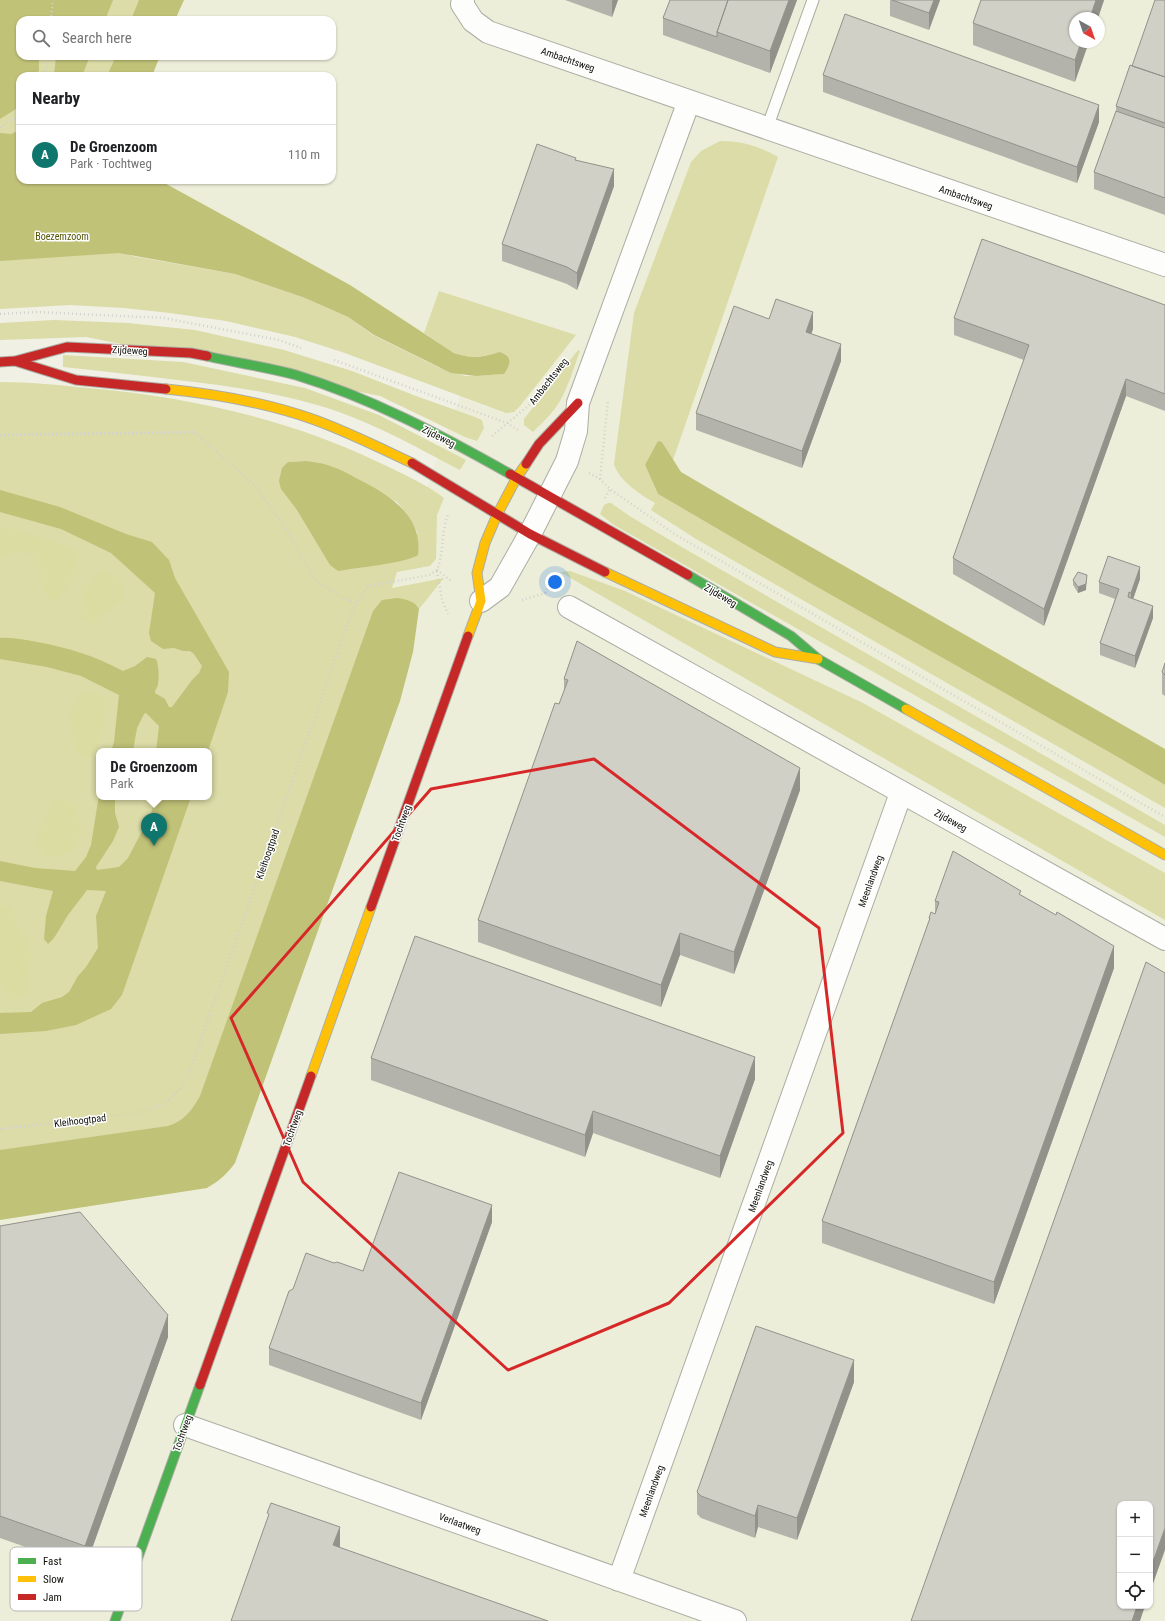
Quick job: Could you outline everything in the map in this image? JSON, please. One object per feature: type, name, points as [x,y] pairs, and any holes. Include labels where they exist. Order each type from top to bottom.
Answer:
[{"type":"street","name":"Ambachtsweg","points":[[463,0],[462,4],[473,21],[488,32],[1165,265]]},
{"type":"street","points":[[481,601],[500,586],[530,534],[567,461],[576,431],[578,403],[689,101]]},
{"type":"street","name":"Zijdeweg","points":[[0,362],[15,361],[67,347],[191,353],[295,375],[355,397],[403,417],[517,477],[791,636],[818,659],[1165,855]]},
{"type":"street","name":"Zijdeweg","points":[[15,361],[76,380],[174,390],[239,400],[315,420],[412,463],[530,534],[629,584],[775,652],[818,659]]},
{"type":"street","points":[[517,477],[539,444],[578,403]]},
{"type":"street","name":"Tochtweg","points":[[141,1547],[481,601],[477,573],[485,543],[497,515],[517,477]]},
{"type":"street","name":"Zijdeweg","points":[[569,607],[1165,939]]},
{"type":"street","name":"Meenlandweg","points":[[620,1580],[901,793]]},
{"type":"street","name":"Verlaatweg","points":[[185,1425],[735,1621]]},
{"type":"street","name":"Tochtweg","points":[[115,1621],[119,1611]]},
{"type":"lane","points":[[767,128],[813,0]]},
{"type":"path","points":[[51,16],[52,0]]},
{"type":"path","points":[[45,72],[48,60]]},
{"type":"path","points":[[0,126],[16,117]]},
{"type":"path","name":"Ambachtsweg","points":[[507,423],[528,406],[569,354]]},
{"type":"path","points":[[0,435],[194,432],[254,484],[288,532],[314,579],[334,593],[357,604]]},
{"type":"path","points":[[458,491],[447,517],[443,535],[441,560],[437,570],[442,600],[452,623],[468,636]]},
{"type":"path","name":"Kleihoogtpad","points":[[0,1129],[143,1112],[162,1106],[176,1096],[185,1082],[348,623],[362,592],[369,586],[429,574],[437,570]]},
{"type":"highlighted area","points":[[594,759],[819,928],[843,1133],[669,1303],[508,1370],[303,1182],[231,1018],[431,789]]},
{"type":"shaded area","points":[[0,0],[113,0],[107,16],[16,16],[16,60],[39,60],[39,70],[38,72],[16,72],[16,109],[0,119]]},
{"type":"shaded area","points":[[139,0],[184,0],[177,16],[133,16]]},
{"type":"shaded area","points":[[176,0],[1165,0],[1165,1621],[0,1621],[0,1190],[408,539],[471,366],[146,184],[336,184],[336,72],[146,72],[150,60],[336,60],[336,16],[169,16]]},
{"type":"shaded area","points":[[56,60],[88,60],[84,72],[54,72]]},
{"type":"shaded area","points":[[114,60],[158,60],[154,72],[109,72]]},
{"type":"shaded area","points":[[16,132],[16,184],[166,184],[350,285],[454,353],[476,357],[499,352],[509,358],[508,367],[504,374],[476,376],[451,373],[374,335],[348,317],[305,298],[235,274],[119,253],[0,261],[0,133],[11,134]]},
{"type":"shaded area","points":[[658,441],[662,442],[681,472],[1165,749],[1165,785],[817,587],[658,494],[645,465]]},
{"type":"shaded area","points":[[306,461],[320,463],[340,470],[370,485],[402,508],[415,528],[418,541],[418,555],[392,563],[338,571],[330,565],[297,510],[281,489],[279,481],[282,468],[288,462]]},
{"type":"shaded area","points":[[0,490],[60,507],[126,534],[152,542],[169,560],[175,578],[229,672],[228,692],[209,748],[156,748],[159,726],[146,713],[144,714],[137,728],[134,748],[112,748],[119,695],[81,676],[47,667],[0,659],[0,638],[5,638],[37,642],[71,650],[102,661],[123,671],[135,666],[147,657],[156,659],[159,678],[155,693],[165,699],[169,707],[172,707],[199,673],[202,666],[194,654],[190,651],[183,651],[174,648],[163,649],[151,641],[149,633],[155,593],[111,553],[61,529],[0,512]]},
{"type":"shaded area","points":[[0,526],[69,547],[79,554],[70,581],[59,599],[50,600],[42,584],[41,566],[35,556],[21,551],[8,554],[0,559]]},
{"type":"shaded area","points":[[105,570],[119,580],[124,596],[93,624],[82,619],[82,603],[90,584],[101,572]]},
{"type":"shaded area","points":[[397,598],[412,602],[419,609],[413,652],[400,701],[235,1163],[229,1171],[207,1188],[0,1220],[0,1150],[168,1126],[183,1118],[197,1101],[373,611],[382,600]]},
{"type":"shaded area","points":[[93,692],[105,699],[103,730],[94,753],[84,759],[76,750],[70,719],[74,704],[84,693]]},
{"type":"shaded area","points":[[65,799],[74,806],[81,827],[76,845],[61,856],[46,857],[38,846],[39,834],[53,802]]},
{"type":"shaded area","points":[[98,800],[115,800],[115,813],[119,827],[113,841],[96,867],[97,870],[119,867],[128,858],[151,814],[154,800],[190,800],[122,995],[111,1009],[76,1025],[46,1031],[0,1034],[0,1013],[31,1012],[42,1003],[62,997],[69,992],[78,976],[86,967],[98,948],[96,916],[106,891],[87,890],[68,915],[54,938],[48,944],[44,939],[46,916],[53,891],[0,881],[0,861],[35,868],[75,871],[86,857],[91,845]]},
{"type":"shaded area","points":[[0,906],[10,906],[15,917],[18,932],[29,943],[31,959],[26,978],[25,994],[13,1000],[1,986],[0,981]]},
{"type":"green space","name":"Boezemzoom","points":[[0,0],[176,0],[169,16],[16,16],[16,60],[150,60],[146,72],[16,72],[16,184],[26,184],[132,256],[235,274],[305,298],[348,317],[373,335],[438,367],[465,376],[504,374],[499,352],[475,357],[466,357],[451,351],[424,333],[439,291],[576,335],[520,406],[514,412],[506,413],[342,352],[295,337],[226,321],[124,308],[70,305],[0,309]]},
{"type":"green space","points":[[720,141],[750,145],[778,157],[673,460],[662,442],[645,465],[658,494],[817,587],[1165,785],[1165,808],[696,539],[651,510],[655,503],[637,492],[625,482],[614,464],[634,313],[691,162],[701,151]]},
{"type":"green space","points":[[54,320],[128,323],[195,330],[284,350],[352,371],[475,417],[482,420],[484,428],[477,441],[465,437],[380,396],[86,337],[0,340],[0,323]]},
{"type":"green space","points":[[578,350],[580,351],[569,382],[560,401],[533,432],[524,425],[524,419]]},
{"type":"green space","points":[[63,355],[183,362],[305,388],[379,415],[466,460],[460,470],[372,425],[336,411],[300,400],[230,387],[63,367]]},
{"type":"green space","points":[[0,382],[44,384],[125,392],[163,397],[236,412],[308,433],[343,447],[412,478],[444,498],[437,515],[436,559],[430,566],[397,572],[392,588],[444,578],[419,609],[417,605],[206,1153],[0,1190]],"holes":[[[288,462],[317,462],[397,502],[406,513],[418,534]]]},
{"type":"green space","points":[[611,503],[673,542],[1165,825],[1165,837],[614,525],[600,514],[604,505]]},
{"type":"green space","points":[[570,571],[625,591],[863,703],[1165,873],[1165,920],[560,572]]},
{"type":"building","points":[[670,0],[728,0],[717,32],[717,37],[663,18]]},
{"type":"building","points":[[728,0],[789,0],[770,51],[717,32]]},
{"type":"building","points":[[892,0],[934,0],[929,13]]},
{"type":"building","points":[[981,0],[1096,0],[1092,12],[1069,12],[1069,48],[1079,48],[1075,60],[973,23]]},
{"type":"building","points":[[1155,0],[1165,0],[1165,77],[1132,66]]},
{"type":"building","points":[[845,14],[1099,105],[1077,167],[823,75]]},
{"type":"building","points":[[1130,65],[1165,77],[1165,123],[1116,106]]},
{"type":"building","points":[[1116,111],[1165,128],[1165,198],[1094,172]]},
{"type":"building","points":[[537,144],[576,158],[575,160],[614,169],[577,273],[567,267],[502,244]]},
{"type":"building","points":[[982,239],[1165,305],[1165,394],[1126,379],[1044,609],[953,558],[1029,345],[954,318]]},
{"type":"building","points":[[776,299],[813,312],[806,332],[841,344],[802,451],[696,413],[734,306],[769,319]]},
{"type":"building","points":[[1108,556],[1140,567],[1131,593],[1129,592],[1128,597],[1153,606],[1135,656],[1100,643],[1119,589],[1099,582]]},
{"type":"building","points":[[1078,572],[1087,575],[1086,584],[1078,587],[1073,580]]},
{"type":"building","points":[[577,641],[800,768],[734,952],[680,933],[661,985],[478,920],[555,703],[559,704],[568,680],[564,679]]},
{"type":"building","points":[[1165,663],[1165,675],[1162,672]]},
{"type":"building","points":[[953,851],[1021,891],[1019,894],[1056,915],[1057,912],[1114,946],[994,1282],[822,1221],[931,912],[935,914],[939,902],[935,901]]},
{"type":"building","points":[[415,936],[755,1057],[720,1156],[593,1111],[585,1135],[371,1058]]},
{"type":"building","points":[[1146,962],[1165,973],[1165,1528],[1153,1562],[1153,1501],[1117,1501],[1117,1609],[1136,1609],[1132,1621],[911,1621]]},
{"type":"building","points":[[399,1172],[492,1205],[421,1403],[269,1348],[289,1291],[293,1289],[306,1253],[363,1271]]},
{"type":"building","points":[[80,1212],[168,1315],[85,1546],[0,1516],[0,1226]]},
{"type":"building","points":[[756,1326],[854,1360],[797,1518],[758,1505],[755,1516],[701,1496],[697,1492]]},
{"type":"building","points":[[271,1503],[340,1527],[333,1545],[548,1621],[231,1621],[269,1514],[267,1513]]},
{"type":"traffic: fast","points":[[207,356],[296,375],[324,384],[405,418],[510,474]]},
{"type":"traffic: fast","points":[[688,575],[791,636],[818,659],[906,709]]},
{"type":"traffic: fast","points":[[142,1547],[200,1385]]},
{"type":"traffic: fast","points":[[115,1621],[119,1611]]},
{"type":"traffic: slow","points":[[166,389],[242,400],[297,414],[364,440],[412,463]]},
{"type":"traffic: slow","points":[[468,636],[481,601],[477,573],[485,543],[497,515],[517,477],[526,464]]},
{"type":"traffic: slow","points":[[605,572],[775,652],[818,659]]},
{"type":"traffic: slow","points":[[906,709],[1165,855]]},
{"type":"traffic: slow","points":[[311,1076],[371,907]]},
{"type":"traffic: jam","points":[[0,362],[15,361],[67,347],[191,353],[207,356]]},
{"type":"traffic: jam","points":[[15,361],[76,380],[166,389]]},
{"type":"traffic: jam","points":[[526,464],[539,444],[578,403]]},
{"type":"traffic: jam","points":[[412,463],[530,534],[605,572]]},
{"type":"traffic: jam","points":[[510,474],[688,575]]},
{"type":"traffic: jam","points":[[371,907],[468,636]]},
{"type":"traffic: jam","points":[[200,1385],[311,1076]]},
{"type":"place","name":"De Groenzoom","points":[[154,846]]}]
